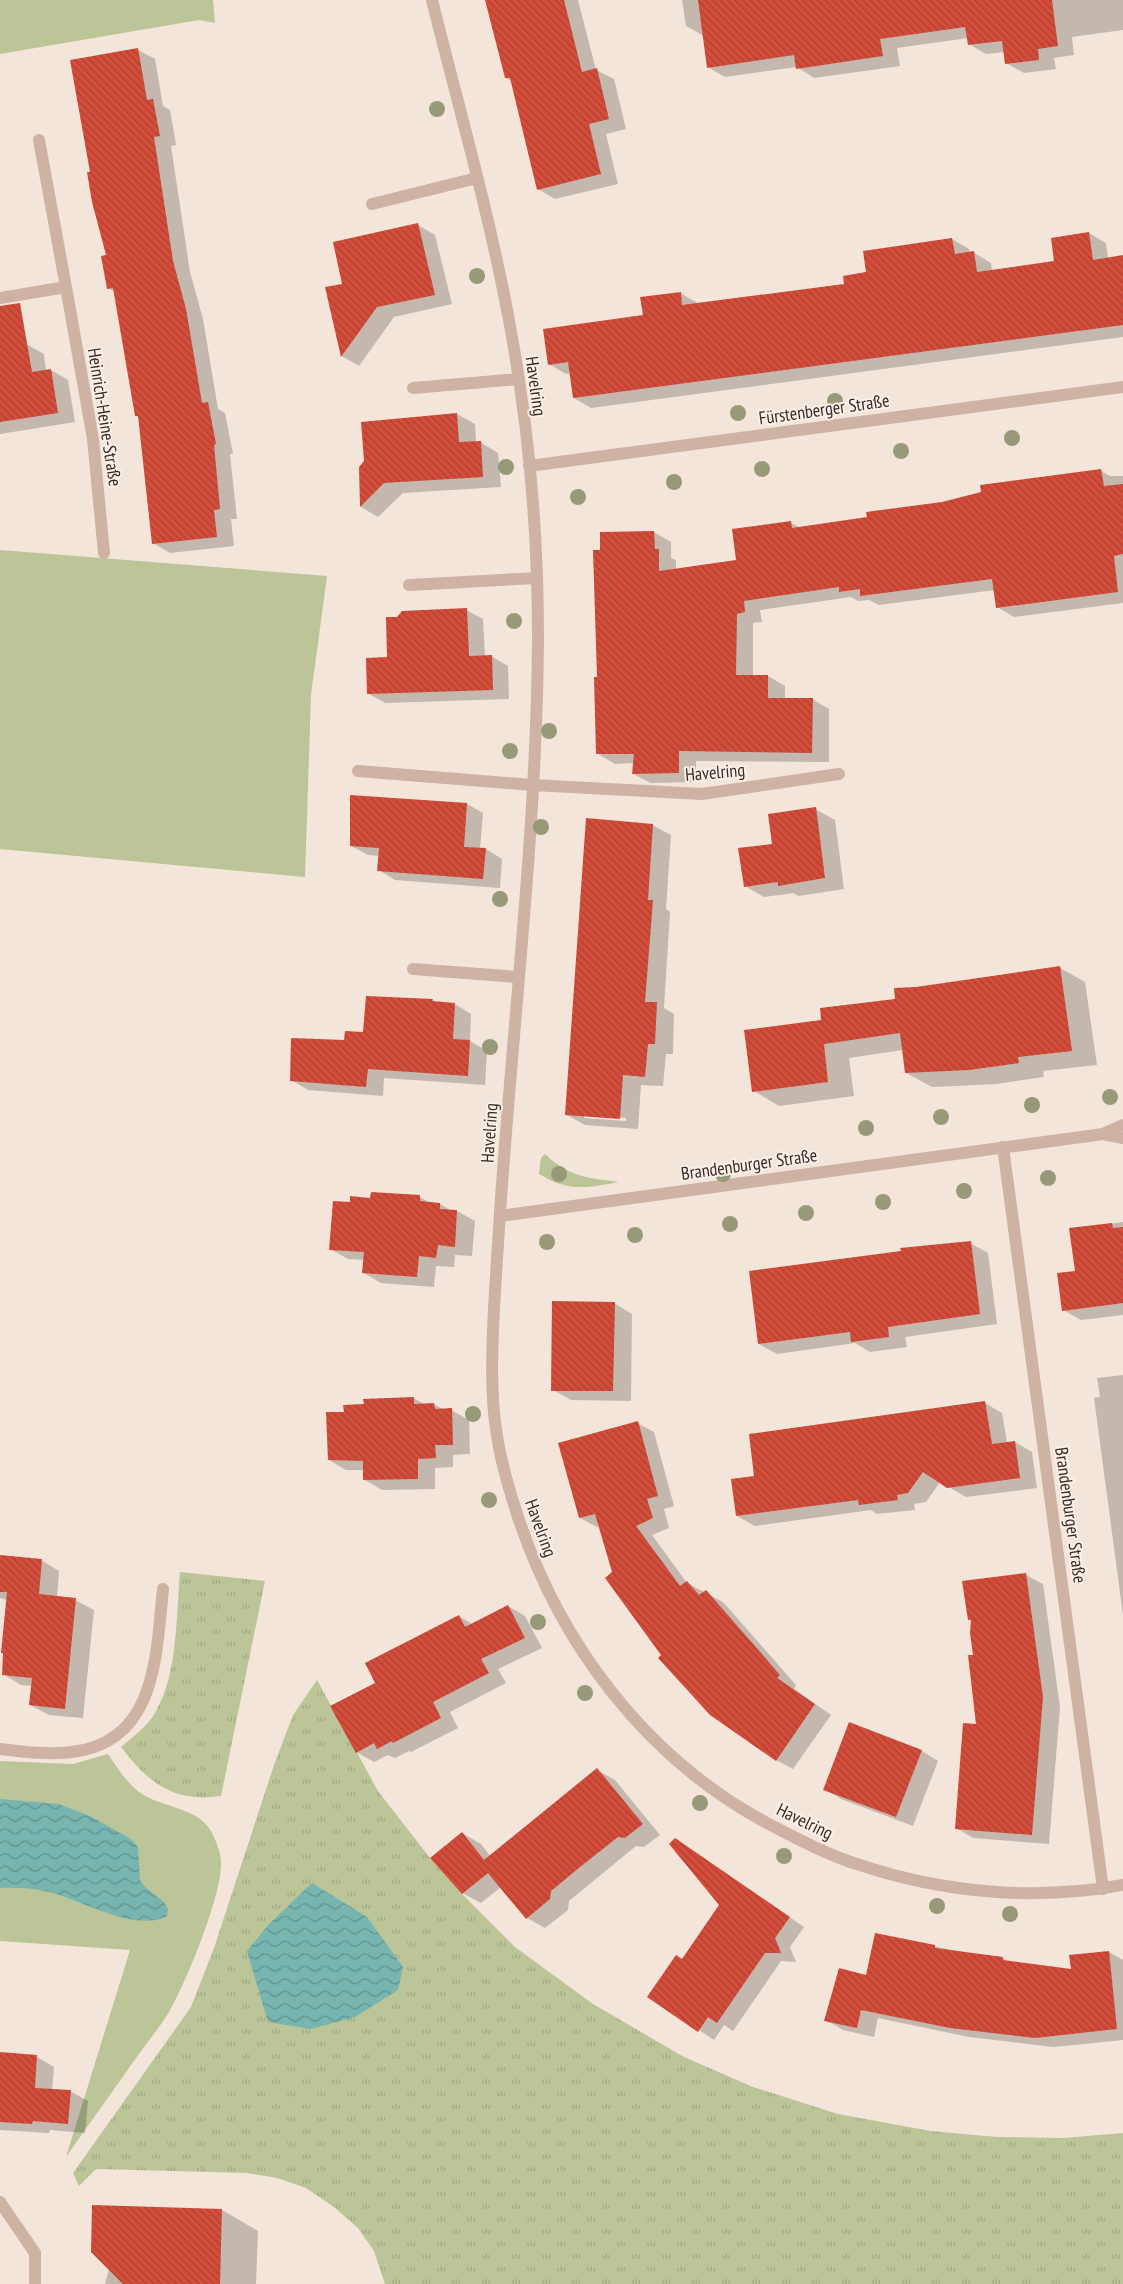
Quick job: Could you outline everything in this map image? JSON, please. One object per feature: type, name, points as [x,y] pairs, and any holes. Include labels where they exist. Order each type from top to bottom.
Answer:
[{"type":"street","name":"Havelring","points":[[432,0],[477,178],[509,316],[529,466],[538,644],[533,785],[500,1216],[492,1386],[497,1438],[511,1494],[530,1554],[560,1615],[590,1664],[627,1711],[668,1753],[711,1788],[744,1810],[799,1839],[856,1864],[903,1878],[960,1888],[1011,1893],[1047,1894],[1103,1889],[1123,1885]]},
{"type":"street","name":"Heinrich-Heine-Straße","points":[[39,140],[93,439],[104,553]]},
{"type":"street","points":[[372,204],[477,178]]},
{"type":"street","points":[[0,298],[66,287]]},
{"type":"street","points":[[413,388],[518,379]]},
{"type":"street","name":"Fürstenberger Straße","points":[[529,466],[1123,387]]},
{"type":"street","points":[[408,585],[536,578]]},
{"type":"street","points":[[358,771],[533,785]]},
{"type":"street","name":"Havelring","points":[[533,785],[702,794],[839,774]]},
{"type":"street","points":[[413,969],[518,977]]},
{"type":"street","name":"Brandenburger Straße","points":[[500,1216],[1103,1134],[1123,1125]]},
{"type":"street","name":"Brandenburger Straße","points":[[1103,1134],[1123,1138]]},
{"type":"street","name":"Brandenburger Straße","points":[[1002,1147],[1103,1889]]},
{"type":"street","points":[[0,1749],[55,1754],[74,1752],[110,1740],[134,1718],[145,1701],[153,1675],[163,1589]]},
{"type":"street","points":[[0,2202],[35,2253],[35,2284]]},
{"type":"green space","points":[[0,0],[213,0],[215,23],[199,20],[0,54]]},
{"type":"green space","points":[[0,550],[327,576],[311,695],[305,877],[0,849]]},
{"type":"green space","points":[[545,1154],[562,1168],[571,1172],[619,1182],[587,1187],[559,1184],[539,1174],[541,1158]]},
{"type":"green space","points":[[180,1572],[265,1581],[221,1796],[189,1796],[164,1788],[142,1771],[121,1747],[149,1721],[163,1696],[175,1644]]},
{"type":"green space","points":[[317,1680],[378,1791],[430,1858],[462,1894],[515,1947],[593,2004],[684,2057],[753,2087],[838,2114],[931,2131],[997,2137],[1063,2138],[1123,2133],[1123,2284],[385,2284],[374,2251],[358,2228],[334,2207],[306,2188],[277,2178],[247,2173],[96,2169],[79,2186],[73,2173],[191,2007],[214,1948],[274,1765],[293,1715]]},
{"type":"green space","points":[[108,1754],[126,1779],[139,1792],[187,1812],[205,1823],[211,1831],[219,1851],[221,1859],[220,1877],[202,1939],[169,2012],[66,2157],[130,1950],[0,1941],[0,1761],[73,1764]]},
{"type":"water","points":[[0,1799],[59,1804],[90,1816],[131,1839],[138,1847],[140,1880],[145,1887],[164,1902],[168,1909],[167,1916],[154,1920],[140,1921],[108,1913],[49,1892],[25,1888],[0,1888]]},
{"type":"water","points":[[312,1883],[367,1917],[403,1967],[398,1990],[355,2017],[311,2029],[268,2022],[247,1951],[268,1925]]},
{"type":"building","points":[[485,0],[564,0],[582,72],[597,68],[609,119],[589,124],[601,174],[537,190],[510,78],[505,78]]},
{"type":"building","points":[[698,0],[1052,0],[1058,46],[1038,49],[1039,60],[1005,64],[1002,41],[968,45],[965,27],[880,39],[883,56],[796,69],[794,55],[707,68]]},
{"type":"building","points":[[138,48],[147,100],[153,99],[160,136],[154,137],[173,261],[186,309],[202,403],[208,402],[216,444],[214,445],[220,509],[214,510],[217,537],[152,544],[138,416],[135,416],[113,288],[107,289],[101,256],[106,255],[92,202],[87,172],[90,172],[70,60]]},
{"type":"building","points":[[418,223],[435,295],[377,307],[341,357],[325,287],[342,284],[333,242]]},
{"type":"building","points":[[1089,232],[1093,260],[1123,255],[1123,325],[573,398],[568,362],[548,365],[543,329],[643,315],[640,297],[681,292],[682,305],[844,284],[843,276],[866,272],[863,251],[952,238],[955,254],[974,251],[977,272],[1054,261],[1051,238]]},
{"type":"building","points":[[20,303],[32,372],[51,369],[58,413],[0,422],[0,306]]},
{"type":"building","points":[[457,413],[459,442],[481,441],[483,477],[384,483],[360,507],[359,467],[364,461],[361,422]]},
{"type":"building","points":[[1101,469],[1104,486],[1123,484],[1123,554],[1114,556],[1118,592],[996,608],[992,579],[860,596],[860,589],[839,592],[839,587],[744,601],[745,612],[737,614],[736,675],[768,675],[768,698],[813,698],[812,753],[679,751],[679,773],[632,774],[634,754],[596,754],[594,677],[597,677],[593,550],[600,550],[600,532],[654,531],[655,549],[659,549],[659,571],[736,560],[732,529],[791,521],[792,528],[867,517],[866,512],[942,502],[981,492],[980,485]]},
{"type":"building","points":[[467,608],[469,656],[492,655],[493,690],[367,694],[366,658],[387,657],[386,617],[397,617],[402,611]]},
{"type":"building","points":[[350,795],[467,803],[464,847],[486,848],[483,879],[377,871],[379,848],[350,846]]},
{"type":"building","points":[[816,807],[825,878],[778,886],[778,882],[744,887],[738,848],[772,844],[768,814]]},
{"type":"building","points":[[586,818],[653,824],[648,900],[653,900],[645,1002],[657,1002],[655,1044],[648,1044],[645,1077],[623,1075],[620,1119],[565,1115]]},
{"type":"building","points":[[1060,966],[1072,1051],[1018,1057],[1019,1063],[969,1070],[905,1073],[900,1033],[824,1044],[828,1082],[752,1092],[744,1030],[821,1020],[820,1008],[895,999],[894,988],[916,987]]},
{"type":"building","points":[[366,996],[433,999],[432,1001],[455,1003],[453,1039],[470,1040],[468,1076],[368,1069],[366,1087],[290,1081],[291,1038],[344,1040],[345,1031],[363,1032]]},
{"type":"building","points":[[371,1192],[420,1195],[420,1201],[440,1203],[440,1209],[457,1210],[455,1247],[438,1245],[436,1258],[419,1256],[417,1277],[362,1273],[364,1252],[329,1250],[333,1201],[350,1202],[350,1196],[370,1198]]},
{"type":"building","points":[[1112,1223],[1113,1228],[1123,1227],[1123,1303],[1062,1311],[1057,1273],[1075,1271],[1069,1228]]},
{"type":"building","points":[[971,1241],[980,1314],[888,1327],[889,1337],[851,1342],[850,1332],[758,1344],[749,1271],[901,1251],[900,1248]]},
{"type":"building","points":[[552,1301],[615,1302],[613,1391],[551,1391]]},
{"type":"building","points":[[414,1397],[414,1404],[434,1403],[435,1409],[452,1408],[453,1445],[435,1445],[436,1458],[418,1459],[418,1479],[363,1480],[363,1461],[328,1460],[326,1412],[344,1412],[343,1405],[364,1404],[363,1399]]},
{"type":"building","points":[[985,1401],[992,1444],[1015,1441],[1020,1478],[947,1488],[923,1472],[908,1493],[897,1495],[898,1500],[859,1505],[858,1500],[736,1516],[731,1479],[754,1476],[749,1434]]},
{"type":"building","points":[[638,1421],[658,1496],[647,1499],[653,1518],[636,1526],[680,1586],[687,1581],[699,1595],[706,1590],[780,1675],[777,1678],[815,1704],[776,1761],[710,1715],[658,1658],[661,1655],[605,1578],[612,1572],[595,1514],[579,1518],[558,1443]]},
{"type":"building","points":[[0,1555],[42,1559],[39,1594],[76,1598],[65,1709],[29,1705],[32,1678],[2,1675],[3,1653],[1,1653],[7,1592],[0,1592]]},
{"type":"building","points":[[1026,1573],[1043,1697],[1032,1835],[955,1829],[963,1723],[976,1724],[968,1655],[973,1655],[970,1633],[971,1620],[968,1620],[962,1581]]},
{"type":"building","points":[[508,1605],[525,1638],[481,1659],[489,1673],[433,1702],[441,1718],[393,1743],[392,1741],[377,1749],[374,1743],[356,1753],[330,1706],[375,1683],[365,1663],[459,1615],[465,1627]]},
{"type":"building","points":[[849,1722],[922,1750],[896,1817],[823,1790]]},
{"type":"building","points":[[597,1768],[643,1824],[625,1838],[618,1837],[580,1867],[551,1891],[550,1899],[526,1919],[488,1873],[462,1894],[430,1858],[462,1832],[484,1860]]},
{"type":"building","points":[[675,1838],[790,1917],[775,1938],[781,1953],[765,1953],[717,2023],[708,2017],[698,2032],[647,1997],[676,1955],[682,1959],[719,1905],[669,1844]]},
{"type":"building","points":[[875,1933],[935,1945],[935,1948],[1071,1969],[1069,1955],[1109,1951],[1117,2029],[1035,2038],[950,2028],[861,2010],[857,2028],[824,2021],[839,1968],[866,1975]]},
{"type":"building","points":[[0,2052],[37,2055],[35,2088],[71,2090],[68,2124],[33,2121],[32,2124],[0,2122]]},
{"type":"building","points":[[92,2205],[222,2209],[220,2284],[123,2284],[91,2252]]}]
